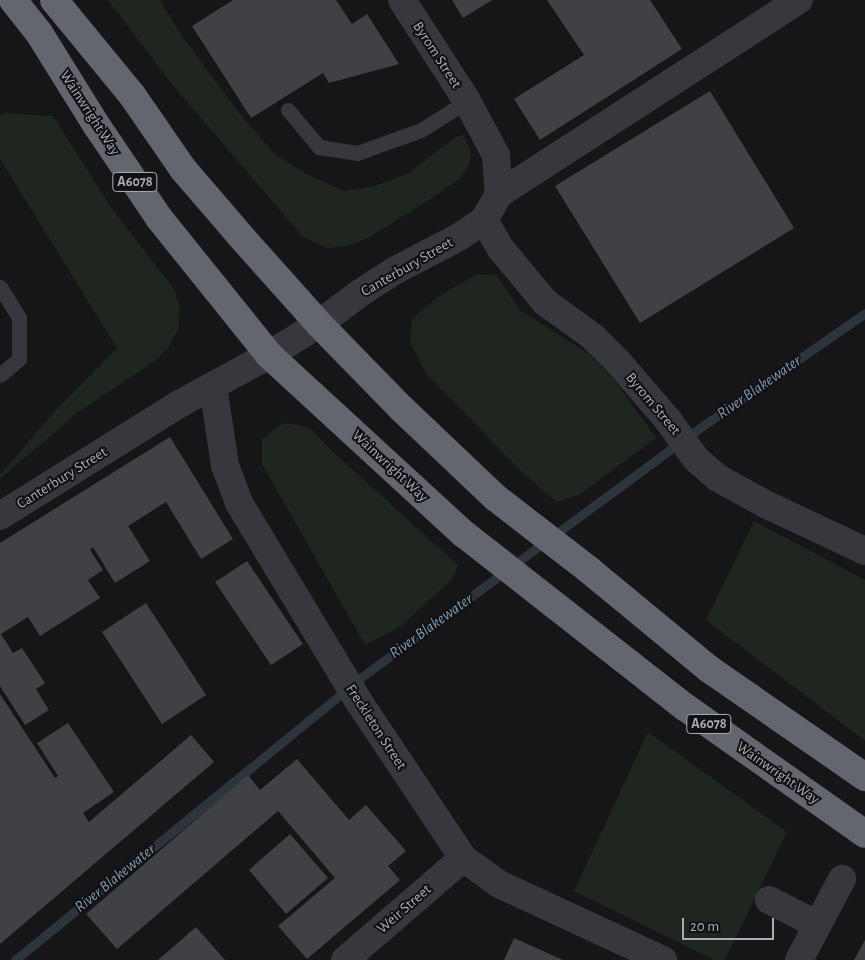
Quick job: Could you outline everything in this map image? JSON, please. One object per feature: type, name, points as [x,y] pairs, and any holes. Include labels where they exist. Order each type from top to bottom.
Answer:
[{"type":"highway","name":"Wainwright Way","points":[[13,0],[39,34],[97,126],[159,218],[269,355],[464,534],[685,707],[865,834]]},
{"type":"highway","name":"A6078","points":[[54,0],[132,95],[183,168],[319,324],[401,408],[496,498],[589,570],[709,669],[865,777]]},
{"type":"street","name":"Byrom Street","points":[[402,0],[467,101],[496,155],[499,194]]},
{"type":"street","name":"Canterbury Street","points":[[0,516],[213,386],[269,355],[319,324],[360,293],[394,271],[459,237],[484,220],[499,194],[799,0]]},
{"type":"street","name":"Byrom Street","points":[[484,220],[501,249],[545,302],[593,338],[618,362],[668,420],[696,459],[718,478],[860,549]]},
{"type":"street","name":"Freckleton Street","points":[[213,386],[226,465],[239,503],[359,702],[463,858],[500,884],[663,960]]},
{"type":"street","name":"Weir Street","points":[[344,960],[463,858]]},
{"type":"street","points":[[799,960],[816,924],[842,879]]},
{"type":"street","points":[[769,900],[816,924]]},
{"type":"lane","points":[[288,110],[320,147],[357,153],[421,130],[467,101]]},
{"type":"lane","points":[[0,287],[19,318],[19,359],[0,375]]},
{"type":"shaded area","points":[[108,0],[160,0],[182,36],[242,117],[276,155],[305,173],[343,191],[375,186],[409,173],[454,138],[464,135],[471,153],[469,165],[460,178],[370,237],[348,246],[327,248],[303,237],[171,83]]},
{"type":"shaded area","points":[[5,113],[53,116],[112,209],[174,289],[180,308],[178,330],[168,348],[155,361],[77,413],[0,479],[0,475],[52,414],[117,348],[0,159],[0,116]]},
{"type":"shaded area","points":[[477,274],[496,275],[520,310],[589,354],[615,381],[656,438],[579,495],[556,502],[521,471],[425,372],[410,342],[412,319],[439,296]]},
{"type":"shaded area","points":[[283,423],[309,427],[334,453],[458,565],[453,578],[400,627],[365,645],[262,464],[262,439]]},
{"type":"shaded area","points":[[754,521],[865,580],[865,741],[706,620]]},
{"type":"shaded area","points":[[648,732],[787,832],[725,960],[714,960],[574,891]]},
{"type":"building","points":[[233,0],[336,0],[352,24],[367,14],[399,64],[329,83],[323,73],[251,118],[192,26]]},
{"type":"building","points":[[452,0],[492,0],[463,18]]},
{"type":"building","points":[[547,0],[650,0],[682,49],[540,140],[514,99],[584,55]]},
{"type":"building","points":[[710,91],[794,228],[640,323],[555,186]]},
{"type":"building","points":[[170,437],[233,539],[201,559],[166,502],[128,526],[150,561],[115,583],[93,547],[90,550],[103,570],[88,580],[100,598],[40,636],[28,617],[1,634],[13,653],[22,648],[45,683],[36,689],[49,710],[25,725],[0,686],[0,543]]},
{"type":"building","points":[[247,561],[303,644],[271,665],[215,582]]},
{"type":"building","points":[[146,603],[206,695],[162,724],[102,632]]},
{"type":"building","points":[[0,694],[55,778],[58,776],[37,743],[68,723],[114,792],[83,813],[89,822],[191,735],[214,762],[0,944]]},
{"type":"building","points":[[297,759],[349,820],[366,805],[406,851],[388,866],[400,880],[307,959],[278,926],[335,878],[278,811],[117,949],[86,914],[248,775],[260,790]]},
{"type":"building","points":[[290,834],[328,878],[286,914],[249,870]]},
{"type":"building","points":[[196,927],[225,960],[158,960]]},
{"type":"building","points":[[514,938],[563,960],[504,960]]},
{"type":"building","points":[[865,940],[865,960],[854,960]]},
{"type":"waterway","name":"River Blakewater","points":[[15,960],[359,679],[704,425],[865,313]]}]
